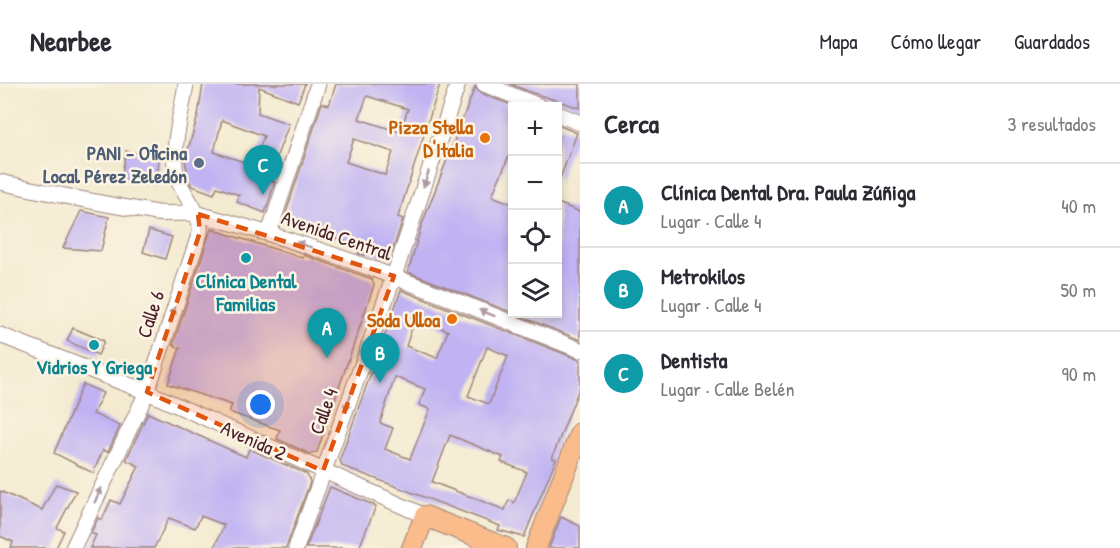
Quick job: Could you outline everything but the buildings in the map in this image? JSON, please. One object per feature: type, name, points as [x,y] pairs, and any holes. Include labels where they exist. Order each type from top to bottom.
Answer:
[{"type":"main road","points":[[536,548],[580,433]]},
{"type":"main road","points":[[412,548],[425,516]]},
{"type":"main road","name":"Avenida 2","points":[[425,516],[506,548]]},
{"type":"street","points":[[186,84],[176,168],[181,189],[198,214]]},
{"type":"street","points":[[269,233],[318,84]]},
{"type":"street","name":"Calle 4","points":[[296,548],[394,276],[458,84]]},
{"type":"street","points":[[484,84],[529,102]]},
{"type":"street","points":[[562,116],[580,123]]},
{"type":"street","name":"Avenida Central","points":[[1,185],[163,214],[198,214],[269,233],[394,276],[580,350]]},
{"type":"street","name":"Calle 6","points":[[73,548],[147,392],[200,232],[198,214]]},
{"type":"street","name":"Avenida 2","points":[[0,335],[147,392],[425,516]]},
{"type":"highlighted area","points":[[198,214],[394,276],[323,471],[147,392],[200,232]]},
{"type":"place","name":"Pizza Stella D'Italia","points":[[485,138]]},
{"type":"place","name":"PANI - Oficina Local Pérez Zeledón","points":[[199,163]]},
{"type":"place","name":"Dentista","points":[[263,195]]},
{"type":"place","name":"Clínica Dental Familias","points":[[246,258]]},
{"type":"place","name":"Soda Ulloa","points":[[452,319]]},
{"type":"place","name":"Vidrios Y Griega","points":[[94,345]]},
{"type":"place","name":"Clínica Dental Dra. Paula Zúñiga","points":[[327,358]]},
{"type":"place","name":"Metrokilos","points":[[380,383]]}]
